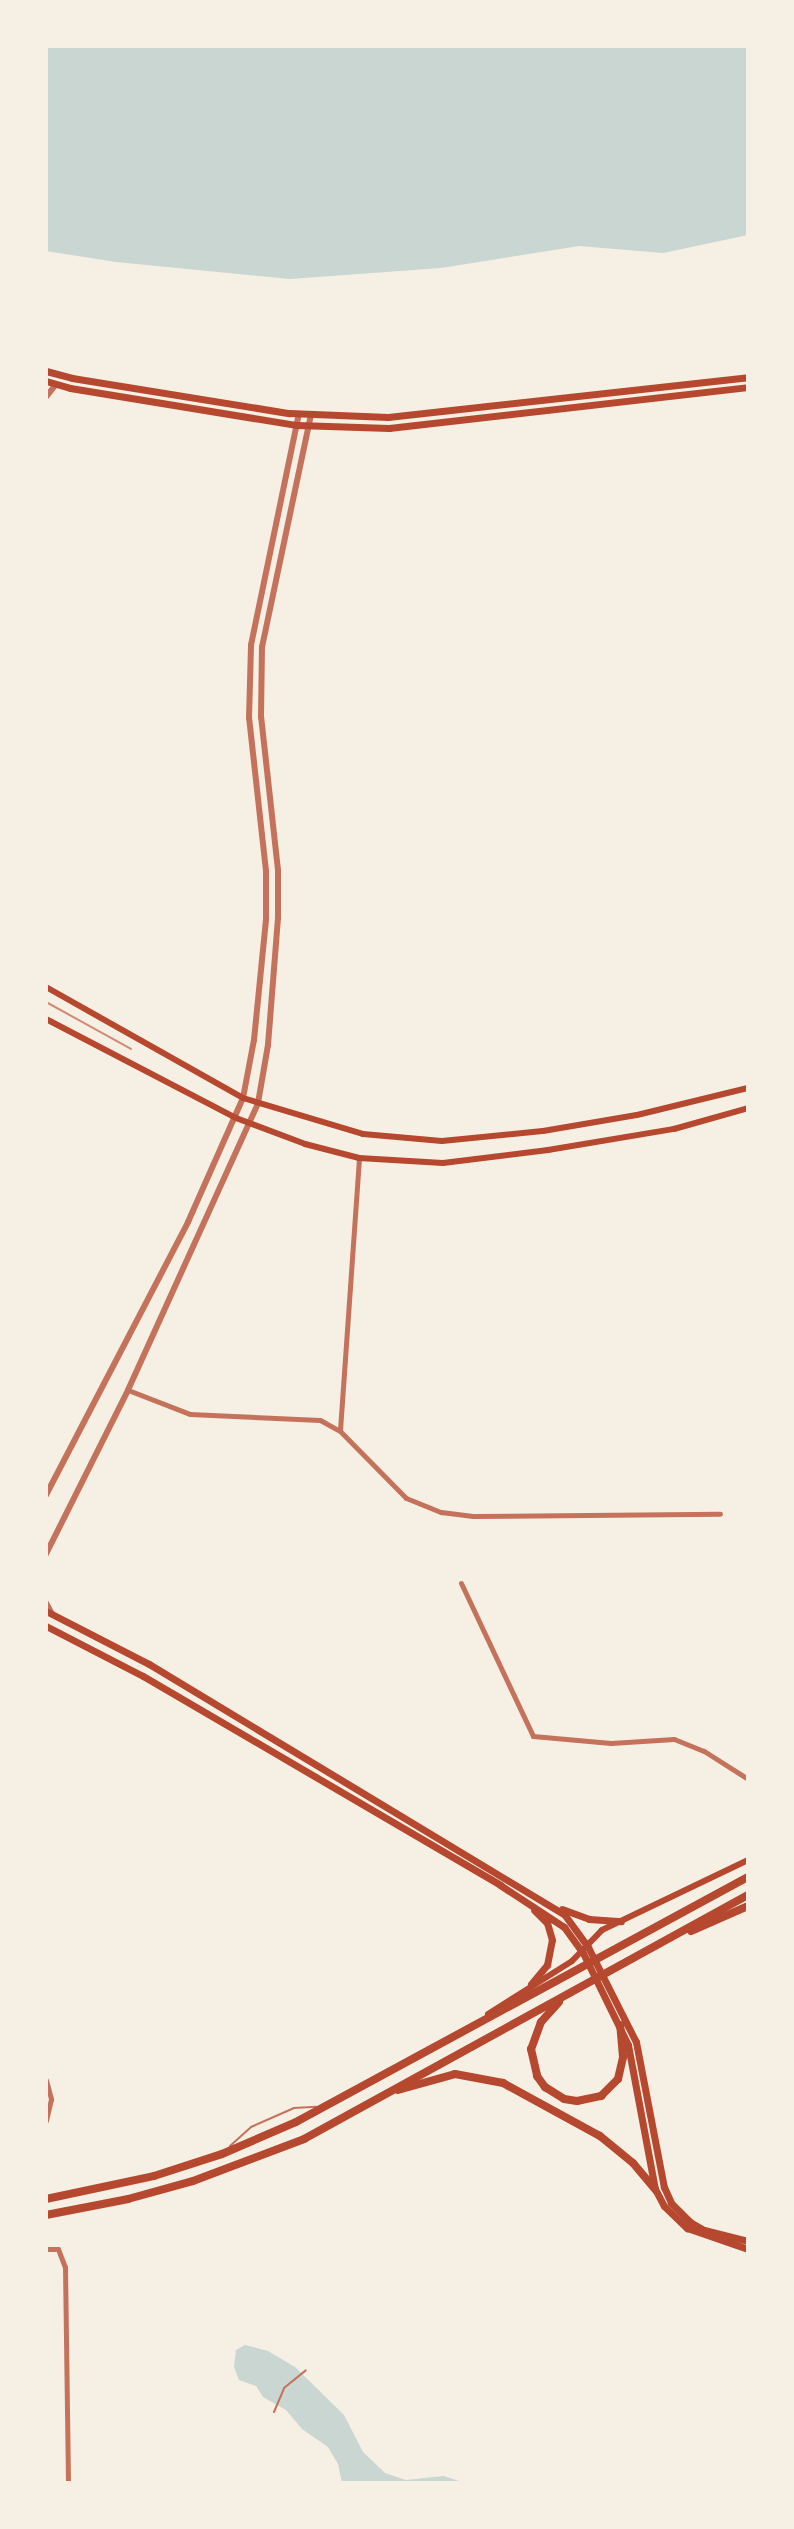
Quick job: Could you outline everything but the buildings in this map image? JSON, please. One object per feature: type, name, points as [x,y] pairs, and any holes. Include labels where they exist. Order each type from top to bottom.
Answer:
[{"type":"highway","points":[[46,2199],[124,2184],[222,2154],[325,2108],[621,1949],[748,1875]]},
{"type":"highway","points":[[46,2215],[128,2199],[268,2155],[334,2124],[379,2096],[748,1895]]},
{"type":"highway","points":[[664,1942],[748,1906]]},
{"type":"highway","points":[[566,1996],[541,2022],[531,2049],[537,2076],[554,2095],[577,2101],[601,2096],[611,2089],[622,2069],[623,2022]]},
{"type":"highway","points":[[379,2096],[455,2074],[503,2083],[600,2136],[633,2163],[655,2189]]},
{"type":"main road","points":[[46,371],[72,378],[299,414],[388,417],[748,377]]},
{"type":"main road","points":[[46,381],[297,425],[389,428],[748,387]]},
{"type":"main road","points":[[46,987],[138,1036],[243,1098],[363,1134],[442,1141],[543,1131],[637,1115],[748,1088]]},
{"type":"main road","points":[[46,1019],[236,1118],[305,1144],[359,1158],[443,1163],[548,1150],[674,1129],[748,1108]]},
{"type":"main road","points":[[49,1612],[149,1664],[553,1905],[589,1919],[621,1921]]},
{"type":"main road","points":[[46,1626],[143,1676],[556,1920],[586,1950],[615,2014],[623,2022],[655,2189],[664,2206],[687,2228],[748,2249]]},
{"type":"main road","points":[[458,2035],[586,1950],[602,1930],[748,1860]]},
{"type":"main road","points":[[500,1885],[540,1915],[551,1931],[550,1957],[531,1984]]},
{"type":"main road","points":[[553,1905],[571,1921],[642,2065],[664,2187],[671,2203],[690,2222],[704,2230],[748,2241]]},
{"type":"street","points":[[46,397],[56,384]]},
{"type":"street","points":[[46,1495],[188,1222],[243,1098],[254,1040],[266,919],[266,871],[249,718],[251,645],[299,414]]},
{"type":"street","points":[[46,1554],[128,1390],[258,1103],[268,1045],[278,917],[278,870],[261,717],[262,647],[311,415]]},
{"type":"street","points":[[340,1431],[359,1158]]},
{"type":"street","points":[[128,1390],[190,1414],[320,1420],[340,1431],[406,1498],[441,1512],[473,1516],[720,1514]]},
{"type":"street","points":[[461,1583],[533,1736],[611,1743],[674,1739],[704,1751],[748,1779]]},
{"type":"street","points":[[46,1603],[49,1612]]},
{"type":"street","points":[[46,2080],[51,2099],[46,2120]]},
{"type":"street","points":[[46,2249],[58,2249],[65,2267],[68,2483]]},
{"type":"lane","points":[[222,2154],[251,2127],[294,2108],[325,2108]]},
{"type":"lane","points":[[274,2412],[284,2388],[306,2370]]},
{"type":"shaded area","points":[[46,46],[748,46],[748,235],[663,253],[579,246],[441,268],[290,279],[116,262],[46,251]]},
{"type":"shaded area","points":[[245,2345],[268,2351],[295,2367],[344,2415],[363,2452],[385,2473],[406,2480],[444,2476],[465,2483],[342,2483],[338,2464],[328,2447],[302,2429],[286,2410],[263,2397],[256,2386],[239,2380],[234,2367],[236,2350]]},
{"type":"railway","points":[[46,1002],[131,1049]]}]
